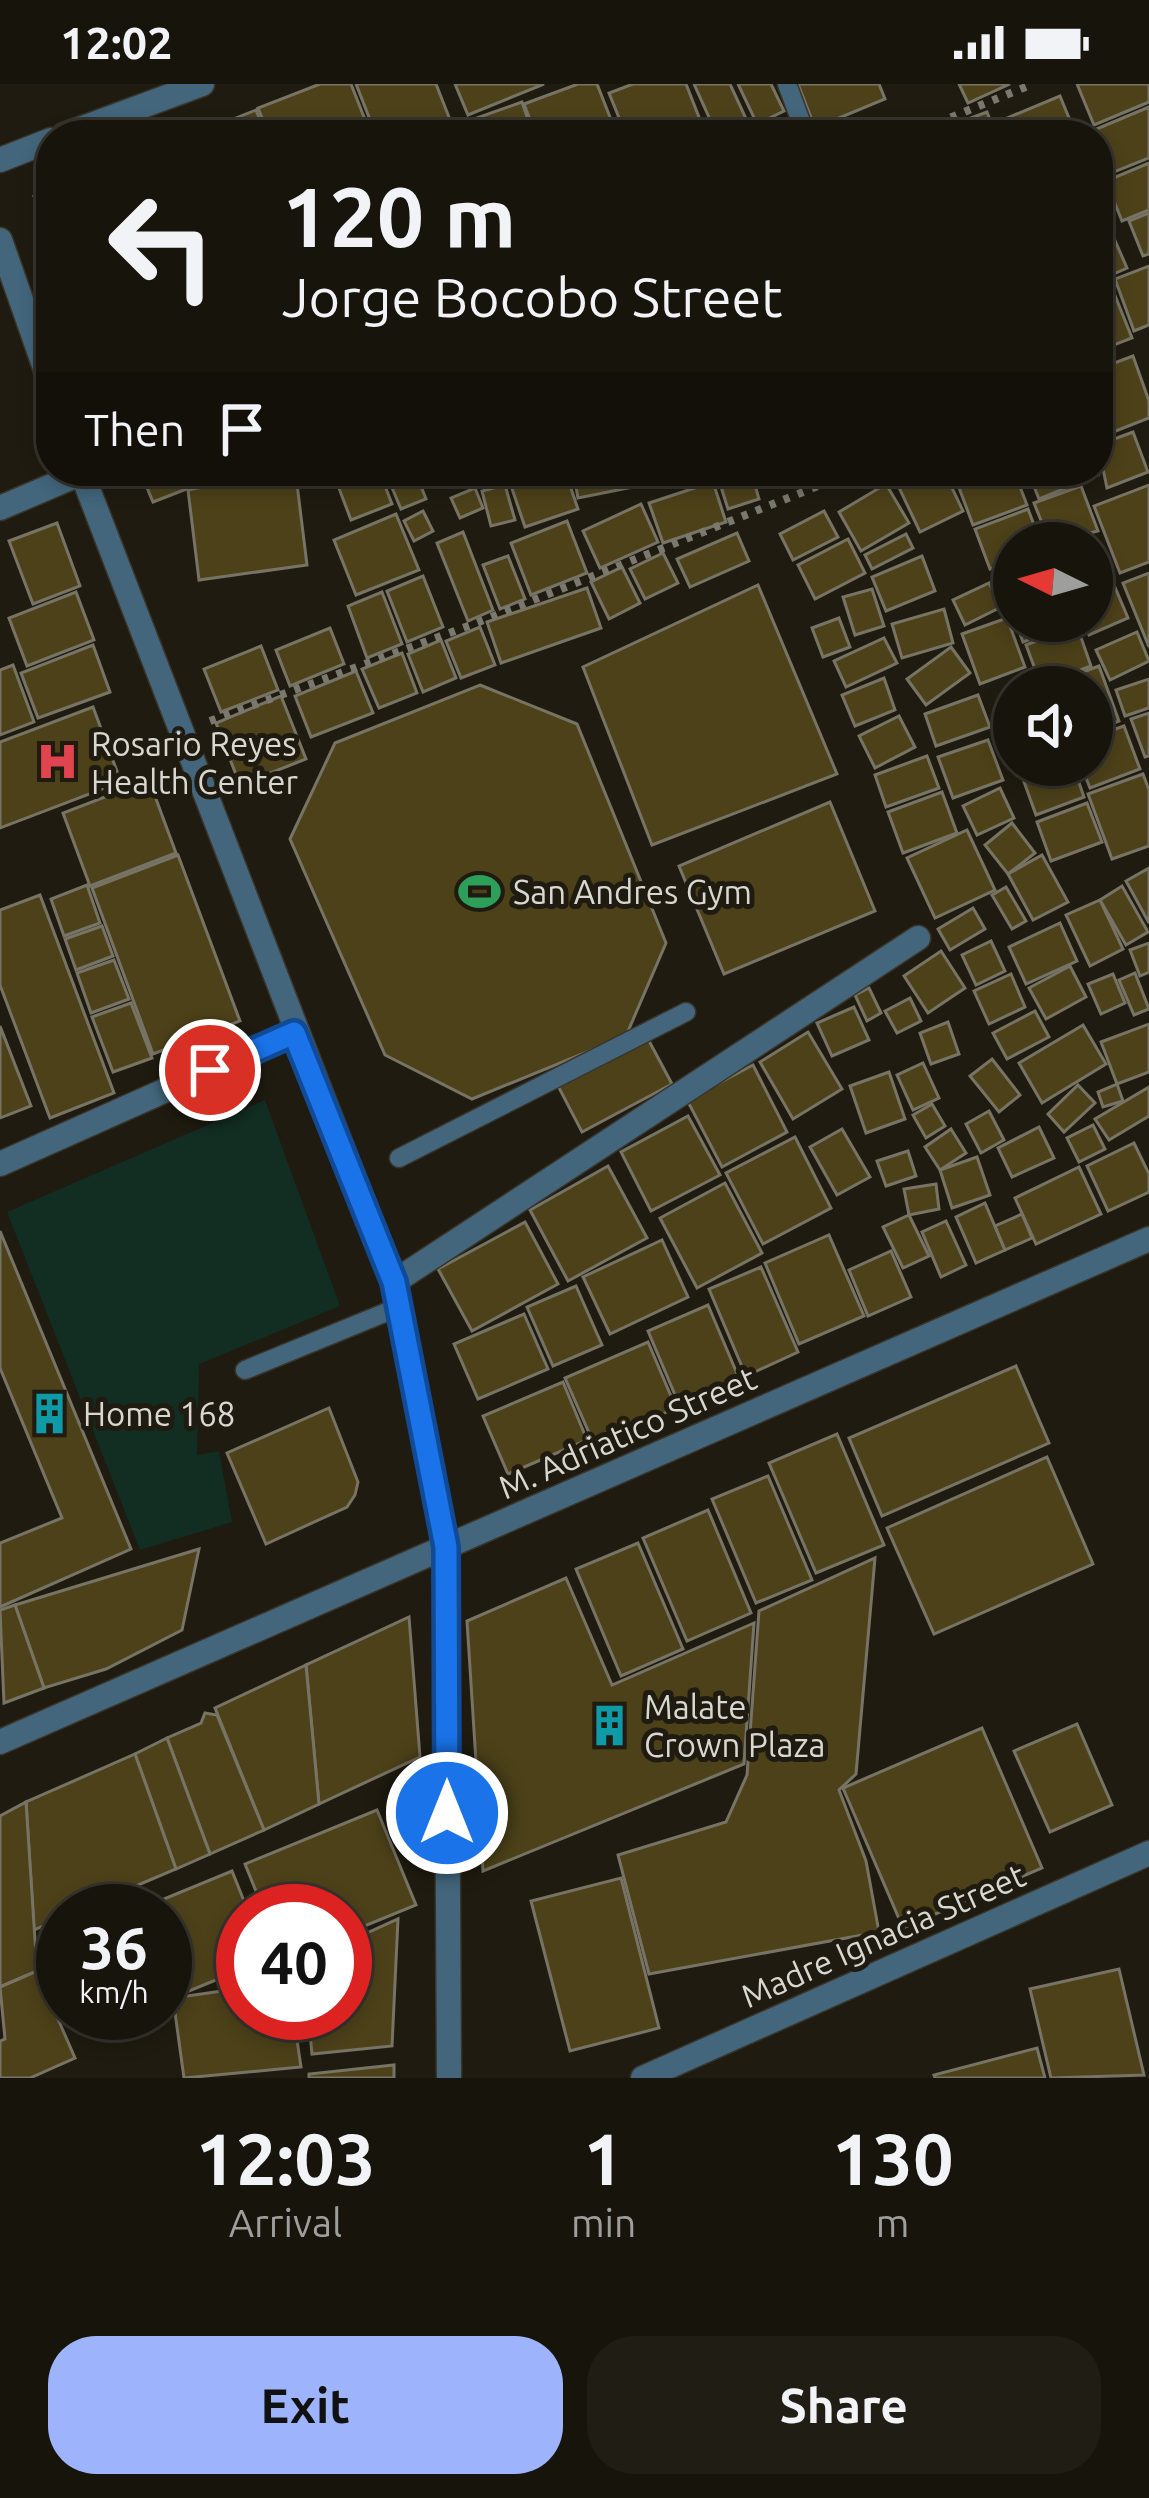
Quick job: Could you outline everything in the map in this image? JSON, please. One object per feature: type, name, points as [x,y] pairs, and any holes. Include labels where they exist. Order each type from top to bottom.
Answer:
[{"type":"street","points":[[105,120],[202,84]]},
{"type":"street","points":[[0,160],[36,146]]},
{"type":"street","points":[[0,240],[36,342]]},
{"type":"street","points":[[0,508],[50,486]]},
{"type":"street","points":[[87,486],[396,1294],[446,1547],[449,2078]]},
{"type":"street","points":[[396,1294],[918,938]]},
{"type":"street","points":[[0,1164],[294,1033]]},
{"type":"street","name":"M. Adriatico Street","points":[[0,1742],[1149,1239]]},
{"type":"street","name":"Madre Ignacia Street","points":[[643,2078],[1149,1853]]},
{"type":"lane","points":[[787,84],[800,120]]},
{"type":"lane","points":[[399,1159],[686,1012]]},
{"type":"lane","points":[[245,1370],[396,1294]]},
{"type":"path","points":[[944,120],[1033,84]]},
{"type":"path","points":[[180,731],[471,625],[818,486]]},
{"type":"green space","points":[[265,1100],[340,1306],[199,1364],[197,1455],[219,1451],[232,1522],[140,1550],[7,1212]]},
{"type":"building","points":[[320,84],[351,84],[365,120],[263,120],[258,108]]},
{"type":"building","points":[[356,84],[436,84],[450,120],[370,120]]},
{"type":"building","points":[[455,84],[544,84],[468,115]]},
{"type":"building","points":[[578,84],[597,84],[611,120],[530,120],[524,104]]},
{"type":"building","points":[[633,84],[686,84],[700,120],[620,120],[609,93]]},
{"type":"building","points":[[694,84],[730,84],[747,120],[710,120]]},
{"type":"building","points":[[738,84],[771,84],[784,111],[755,120]]},
{"type":"building","points":[[798,84],[879,84],[885,99],[834,120],[812,120]]},
{"type":"building","points":[[959,84],[1010,84],[968,103]]},
{"type":"building","points":[[1077,84],[1149,84],[1149,102],[1106,120],[1092,120]]},
{"type":"building","points":[[1060,96],[1070,120],[1008,120]]},
{"type":"building","points":[[522,102],[528,120],[471,120]]},
{"type":"building","points":[[1149,107],[1149,158],[1113,172],[1113,122]]},
{"type":"building","points":[[256,110],[260,120],[231,120]]},
{"type":"building","points":[[987,112],[990,120],[966,120]]},
{"type":"building","points":[[1149,163],[1149,210],[1122,221],[1113,198],[1113,178]]},
{"type":"building","points":[[1149,213],[1149,254],[1143,256],[1129,221]]},
{"type":"building","points":[[1113,236],[1127,268],[1113,274]]},
{"type":"building","points":[[1149,266],[1149,325],[1134,331],[1115,279]]},
{"type":"building","points":[[1113,290],[1132,338],[1113,345]]},
{"type":"building","points":[[1133,356],[1149,401],[1149,418],[1113,432],[1113,363]]},
{"type":"building","points":[[1133,432],[1148,472],[1113,486],[1113,439]]},
{"type":"building","points":[[1149,485],[1149,562],[1120,573],[1113,555],[1113,522],[1100,522],[1094,506]]},
{"type":"building","points":[[146,486],[194,486],[153,502]]},
{"type":"building","points":[[297,486],[307,565],[199,580],[188,490]]},
{"type":"building","points":[[338,486],[385,486],[392,504],[351,520]]},
{"type":"building","points":[[391,486],[421,486],[426,499],[401,509]]},
{"type":"building","points":[[505,486],[515,520],[491,526],[482,491]]},
{"type":"building","points":[[511,486],[570,486],[578,509],[525,527]]},
{"type":"building","points":[[576,486],[638,486],[578,498]]},
{"type":"building","points":[[714,486],[726,522],[663,543],[649,503]]},
{"type":"building","points":[[721,486],[755,486],[759,499],[728,509]]},
{"type":"building","points":[[887,486],[909,523],[861,551],[839,512]]},
{"type":"building","points":[[898,486],[951,486],[963,511],[920,532]]},
{"type":"building","points":[[958,486],[1020,486],[1027,505],[973,525]]},
{"type":"building","points":[[1034,486],[1071,486],[1039,499]]},
{"type":"building","points":[[1081,486],[1095,522],[1042,522],[1034,503]]},
{"type":"building","points":[[475,488],[483,508],[460,518],[451,498]]},
{"type":"building","points":[[641,504],[658,542],[600,568],[583,531]]},
{"type":"building","points":[[1028,509],[1033,522],[994,522]]},
{"type":"building","points":[[423,511],[433,531],[414,541],[404,521]]},
{"type":"building","points":[[824,511],[838,537],[793,560],[780,534]]},
{"type":"building","points":[[396,514],[419,570],[356,595],[334,540]]},
{"type":"building","points":[[567,521],[587,573],[531,595],[511,543]]},
{"type":"building","points":[[993,522],[993,568],[990,569],[975,529]]},
{"type":"building","points":[[57,523],[80,586],[33,604],[9,541]]},
{"type":"building","points":[[463,532],[493,610],[468,621],[437,543]]},
{"type":"building","points":[[737,533],[749,561],[690,587],[677,559]]},
{"type":"building","points":[[906,534],[913,548],[872,569],[865,555]]},
{"type":"building","points":[[848,539],[865,573],[815,599],[798,565]]},
{"type":"building","points":[[663,553],[678,583],[645,599],[630,569]]},
{"type":"building","points":[[508,556],[525,599],[500,609],[483,565]]},
{"type":"building","points":[[922,556],[935,591],[886,611],[872,577]]},
{"type":"building","points":[[622,567],[640,603],[609,619],[591,582]]},
{"type":"building","points":[[1149,573],[1149,647],[1123,583]]},
{"type":"building","points":[[423,576],[443,627],[407,642],[387,591]]},
{"type":"building","points":[[1113,582],[1128,618],[1113,625]]},
{"type":"building","points":[[989,583],[993,611],[965,625],[953,600]]},
{"type":"building","points":[[758,585],[837,774],[652,845],[583,667]]},
{"type":"building","points":[[587,588],[601,628],[501,663],[487,622]]},
{"type":"building","points":[[872,589],[884,626],[855,635],[843,597]]},
{"type":"building","points":[[76,592],[94,640],[27,666],[9,618]]},
{"type":"building","points":[[382,592],[402,644],[367,658],[348,606]]},
{"type":"building","points":[[944,609],[953,643],[902,658],[892,624]]},
{"type":"building","points":[[839,618],[850,647],[823,657],[812,628]]},
{"type":"building","points":[[993,623],[993,642],[1016,642],[1025,666],[993,666],[993,679],[980,684],[962,634]]},
{"type":"building","points":[[480,627],[495,665],[461,678],[446,641]]},
{"type":"building","points":[[330,628],[344,664],[290,686],[276,650]]},
{"type":"building","points":[[1137,632],[1149,661],[1113,679],[1113,666],[1103,666],[1096,650]]},
{"type":"building","points":[[884,638],[897,663],[846,687],[834,661]]},
{"type":"building","points":[[441,640],[456,678],[423,692],[408,654]]},
{"type":"building","points":[[1083,642],[1091,666],[1034,666],[1026,645]]},
{"type":"building","points":[[93,645],[110,692],[38,718],[21,673]]},
{"type":"building","points":[[261,646],[278,690],[221,712],[204,669]]},
{"type":"building","points":[[951,647],[970,673],[926,705],[907,679]]},
{"type":"building","points":[[402,653],[417,693],[379,708],[362,669]]},
{"type":"building","points":[[13,665],[34,722],[0,735],[0,670]]},
{"type":"building","points":[[356,671],[373,713],[311,737],[295,696]]},
{"type":"building","points":[[884,678],[895,710],[855,726],[842,695]]},
{"type":"building","points":[[1149,679],[1149,708],[1125,716],[1116,690]]},
{"type":"building","name":"San Andres Gym","points":[[480,685],[577,724],[666,943],[626,1036],[472,1099],[385,1055],[290,839],[335,743]]},
{"type":"building","points":[[978,695],[990,727],[936,746],[925,714]]},
{"type":"building","points":[[281,696],[306,759],[240,785],[216,723]]},
{"type":"building","name":"Rosario Reyes Health Center","points":[[93,707],[121,782],[0,828],[0,742]]},
{"type":"building","points":[[1149,713],[1149,756],[1145,757],[1131,719]]},
{"type":"building","points":[[899,716],[915,747],[875,768],[859,736]]},
{"type":"building","points":[[1124,726],[1140,769],[1113,779],[1113,730]]},
{"type":"building","points":[[988,740],[993,784],[953,798],[938,757]]},
{"type":"building","points":[[927,756],[939,788],[886,807],[875,775]]},
{"type":"building","points":[[1143,774],[1149,790],[1149,846],[1112,859],[1088,794]]},
{"type":"building","points":[[149,780],[176,853],[90,886],[63,813]]},
{"type":"building","points":[[1026,786],[1080,786],[1084,797],[1036,815]]},
{"type":"building","points":[[1000,788],[1014,818],[977,835],[963,806]]},
{"type":"building","points":[[942,792],[957,833],[903,853],[888,812]]},
{"type":"building","points":[[830,802],[875,911],[724,974],[679,866]]},
{"type":"building","points":[[1087,803],[1102,842],[1051,861],[1037,822]]},
{"type":"building","points":[[1012,823],[1035,853],[1008,874],[985,845]]},
{"type":"building","points":[[967,830],[995,890],[935,918],[907,858]]},
{"type":"building","points":[[178,855],[240,1021],[153,1054],[92,888]]},
{"type":"building","points":[[1042,855],[1068,902],[1033,920],[1008,874]]},
{"type":"building","points":[[1149,868],[1149,923],[1126,881]]},
{"type":"building","points":[[87,885],[100,923],[64,936],[51,899]]},
{"type":"building","points":[[1122,886],[1148,932],[1126,945],[1100,900]]},
{"type":"building","points":[[1006,887],[1026,921],[1012,929],[992,895]]},
{"type":"building","points":[[40,895],[114,1093],[50,1118],[0,985],[0,910]]},
{"type":"building","points":[[1100,900],[1123,949],[1090,966],[1066,915]]},
{"type":"building","points":[[973,908],[985,929],[950,950],[938,929]]},
{"type":"building","points":[[1060,923],[1077,961],[1026,984],[1009,947]]},
{"type":"building","points":[[102,926],[113,956],[76,970],[65,939]]},
{"type":"building","points":[[991,941],[1005,971],[976,985],[962,955]]},
{"type":"building","points":[[1149,943],[1149,972],[1140,976],[1130,950]]},
{"type":"building","points":[[941,951],[965,988],[928,1013],[904,976]]},
{"type":"building","points":[[114,960],[129,999],[91,1013],[77,973]]},
{"type":"building","points":[[1070,966],[1086,997],[1046,1019],[1029,988]]},
{"type":"building","points":[[1135,973],[1149,1009],[1134,1015],[1119,980]]},
{"type":"building","points":[[1011,974],[1025,1007],[989,1024],[974,991]]},
{"type":"building","points":[[1113,974],[1125,1003],[1101,1014],[1088,984]]},
{"type":"building","points":[[869,988],[881,1013],[867,1021],[855,995]]},
{"type":"building","points":[[910,998],[921,1021],[897,1033],[885,1011]]},
{"type":"building","points":[[131,1003],[152,1058],[113,1072],[92,1017]]},
{"type":"building","points":[[854,1007],[869,1040],[832,1056],[817,1023]]},
{"type":"building","points":[[1035,1011],[1049,1037],[1007,1059],[993,1033]]},
{"type":"building","points":[[948,1022],[959,1054],[931,1064],[920,1033]]},
{"type":"building","points":[[1149,1024],[1149,1072],[1117,1084],[1101,1042]]},
{"type":"building","points":[[1083,1025],[1106,1064],[1042,1103],[1019,1063]]},
{"type":"building","points":[[0,1026],[31,1106],[0,1118]]},
{"type":"building","points":[[808,1032],[842,1089],[793,1119],[760,1062]]},
{"type":"building","points":[[648,1039],[672,1084],[582,1132],[558,1086]]},
{"type":"building","points":[[992,1059],[1020,1095],[999,1112],[970,1076]]},
{"type":"building","points":[[923,1063],[939,1098],[913,1110],[897,1075]]},
{"type":"building","points":[[753,1065],[787,1132],[722,1167],[687,1100]]},
{"type":"building","points":[[889,1072],[905,1119],[866,1133],[850,1086]]},
{"type":"building","points":[[1117,1084],[1123,1101],[1103,1107],[1098,1092]]},
{"type":"building","points":[[1078,1085],[1095,1103],[1064,1132],[1048,1114]]},
{"type":"building","points":[[1149,1087],[1149,1116],[1109,1140],[1095,1119]]},
{"type":"building","points":[[932,1104],[945,1126],[926,1138],[913,1115]]},
{"type":"building","points":[[989,1111],[1004,1140],[981,1153],[966,1124]]},
{"type":"building","points":[[688,1116],[720,1175],[651,1211],[621,1152]]},
{"type":"building","points":[[1093,1125],[1105,1149],[1079,1162],[1067,1138]]},
{"type":"building","points":[[1039,1127],[1054,1158],[1012,1177],[998,1148]]},
{"type":"building","points":[[842,1129],[870,1177],[837,1195],[810,1147]]},
{"type":"building","points":[[951,1129],[966,1153],[940,1170],[925,1147]]},
{"type":"building","points":[[795,1137],[831,1208],[763,1244],[726,1173]]},
{"type":"building","points":[[1134,1143],[1149,1174],[1149,1192],[1108,1211],[1087,1166]]},
{"type":"building","points":[[908,1151],[916,1176],[886,1186],[877,1161]]},
{"type":"building","points":[[977,1157],[990,1195],[952,1208],[940,1170]]},
{"type":"building","points":[[608,1166],[647,1238],[568,1281],[530,1210]]},
{"type":"building","points":[[1079,1167],[1101,1214],[1036,1244],[1015,1198]]},
{"type":"building","points":[[725,1183],[762,1253],[697,1288],[660,1218]]},
{"type":"building","points":[[936,1184],[939,1209],[909,1215],[904,1189]]},
{"type":"building","points":[[985,1203],[1005,1250],[976,1263],[956,1217]]},
{"type":"building","points":[[1022,1214],[1032,1238],[1005,1250],[995,1226]]},
{"type":"building","points":[[909,1215],[929,1256],[903,1268],[883,1227]]},
{"type":"building","points":[[946,1221],[966,1265],[941,1277],[922,1232]]},
{"type":"building","points":[[525,1222],[558,1284],[472,1331],[438,1269]]},
{"type":"building","name":"Home 168","points":[[0,1231],[131,1549],[0,1607],[0,1543],[62,1518],[0,1368]]},
{"type":"building","points":[[829,1235],[864,1316],[799,1344],[765,1263]]},
{"type":"building","points":[[662,1240],[688,1297],[610,1334],[583,1277]]},
{"type":"building","points":[[891,1251],[911,1297],[868,1316],[849,1270]]},
{"type":"building","points":[[761,1267],[798,1352],[746,1376],[709,1289]]},
{"type":"building","points":[[576,1286],[602,1345],[553,1366],[527,1307]]},
{"type":"building","points":[[708,1305],[741,1383],[681,1409],[648,1331]]},
{"type":"building","points":[[524,1314],[548,1369],[478,1399],[454,1344]]},
{"type":"building","points":[[648,1342],[676,1408],[594,1444],[565,1378]]},
{"type":"building","points":[[1016,1366],[1049,1443],[882,1516],[849,1438]]},
{"type":"building","points":[[563,1382],[587,1440],[508,1474],[483,1416]]},
{"type":"building","points":[[329,1408],[358,1482],[355,1495],[347,1507],[266,1544],[227,1453]]},
{"type":"building","points":[[837,1434],[884,1545],[816,1573],[769,1463]]},
{"type":"building","points":[[1047,1457],[1093,1564],[934,1634],[887,1528]]},
{"type":"building","points":[[768,1476],[812,1580],[756,1603],[712,1499]]},
{"type":"building","points":[[708,1510],[751,1613],[687,1641],[643,1538]]},
{"type":"building","points":[[638,1543],[683,1649],[621,1676],[576,1569]]},
{"type":"building","points":[[199,1549],[182,1630],[106,1669],[44,1688],[15,1605]]},
{"type":"building","points":[[875,1558],[856,1774],[839,1790],[866,1861],[879,1932],[649,1974],[618,1855],[726,1822],[747,1775],[759,1611]]},
{"type":"building","name":"Malate Crown Plaza","points":[[566,1578],[612,1685],[754,1623],[744,1764],[483,1871],[467,1621]]},
{"type":"building","points":[[15,1605],[44,1688],[4,1703],[0,1610]]},
{"type":"building","points":[[409,1617],[420,1757],[319,1804],[306,1665]]},
{"type":"building","points":[[306,1665],[319,1804],[264,1830],[215,1708]]},
{"type":"building","points":[[205,1713],[217,1715],[264,1830],[210,1854],[167,1738],[201,1723]]},
{"type":"building","points":[[1077,1724],[1112,1805],[1050,1832],[1014,1751]]},
{"type":"building","points":[[982,1728],[1042,1868],[903,1928],[843,1788]]},
{"type":"building","points":[[167,1738],[210,1854],[176,1869],[135,1754]]},
{"type":"building","points":[[135,1754],[176,1869],[141,1884],[36,1884],[34,1930],[26,1802]]},
{"type":"building","points":[[26,1802],[36,1971],[0,1987],[0,1816]]},
{"type":"building","points":[[377,1810],[416,1905],[372,1923],[372,1884],[253,1884],[245,1864]]},
{"type":"building","points":[[232,1871],[237,1884],[216,1884],[216,1980],[192,1990],[192,1887]]},
{"type":"building","points":[[621,1878],[659,2028],[570,2051],[531,1901]]},
{"type":"building","points":[[398,1919],[392,2046],[312,2054],[311,2040],[372,2040],[372,1931]]},
{"type":"building","points":[[1119,1969],[1144,2075],[1051,2078],[1030,1989]]},
{"type":"building","points":[[36,1971],[36,2040],[67,2040],[75,2058],[30,2078],[0,2078],[0,2041],[5,2039],[0,1987]]},
{"type":"building","points":[[216,1992],[216,2040],[297,2040],[301,2067],[184,2078],[179,2040],[192,2040],[192,1995]]},
{"type":"building","points":[[1037,2048],[1045,2078],[934,2075]]},
{"type":"building","points":[[394,2065],[394,2078],[309,2078],[309,2074]]},
{"type":"place","name":"Rosario Reyes Health Center","points":[[57,762]]},
{"type":"place","name":"San Andres Gym","points":[[479,891]]},
{"type":"place","name":"Home 168","points":[[49,1413]]},
{"type":"place","name":"Malate Crown Plaza","points":[[610,1725]]},
{"type":"route","points":[[210,1070],[294,1033],[394,1282],[446,1547],[447,1813]]}]
